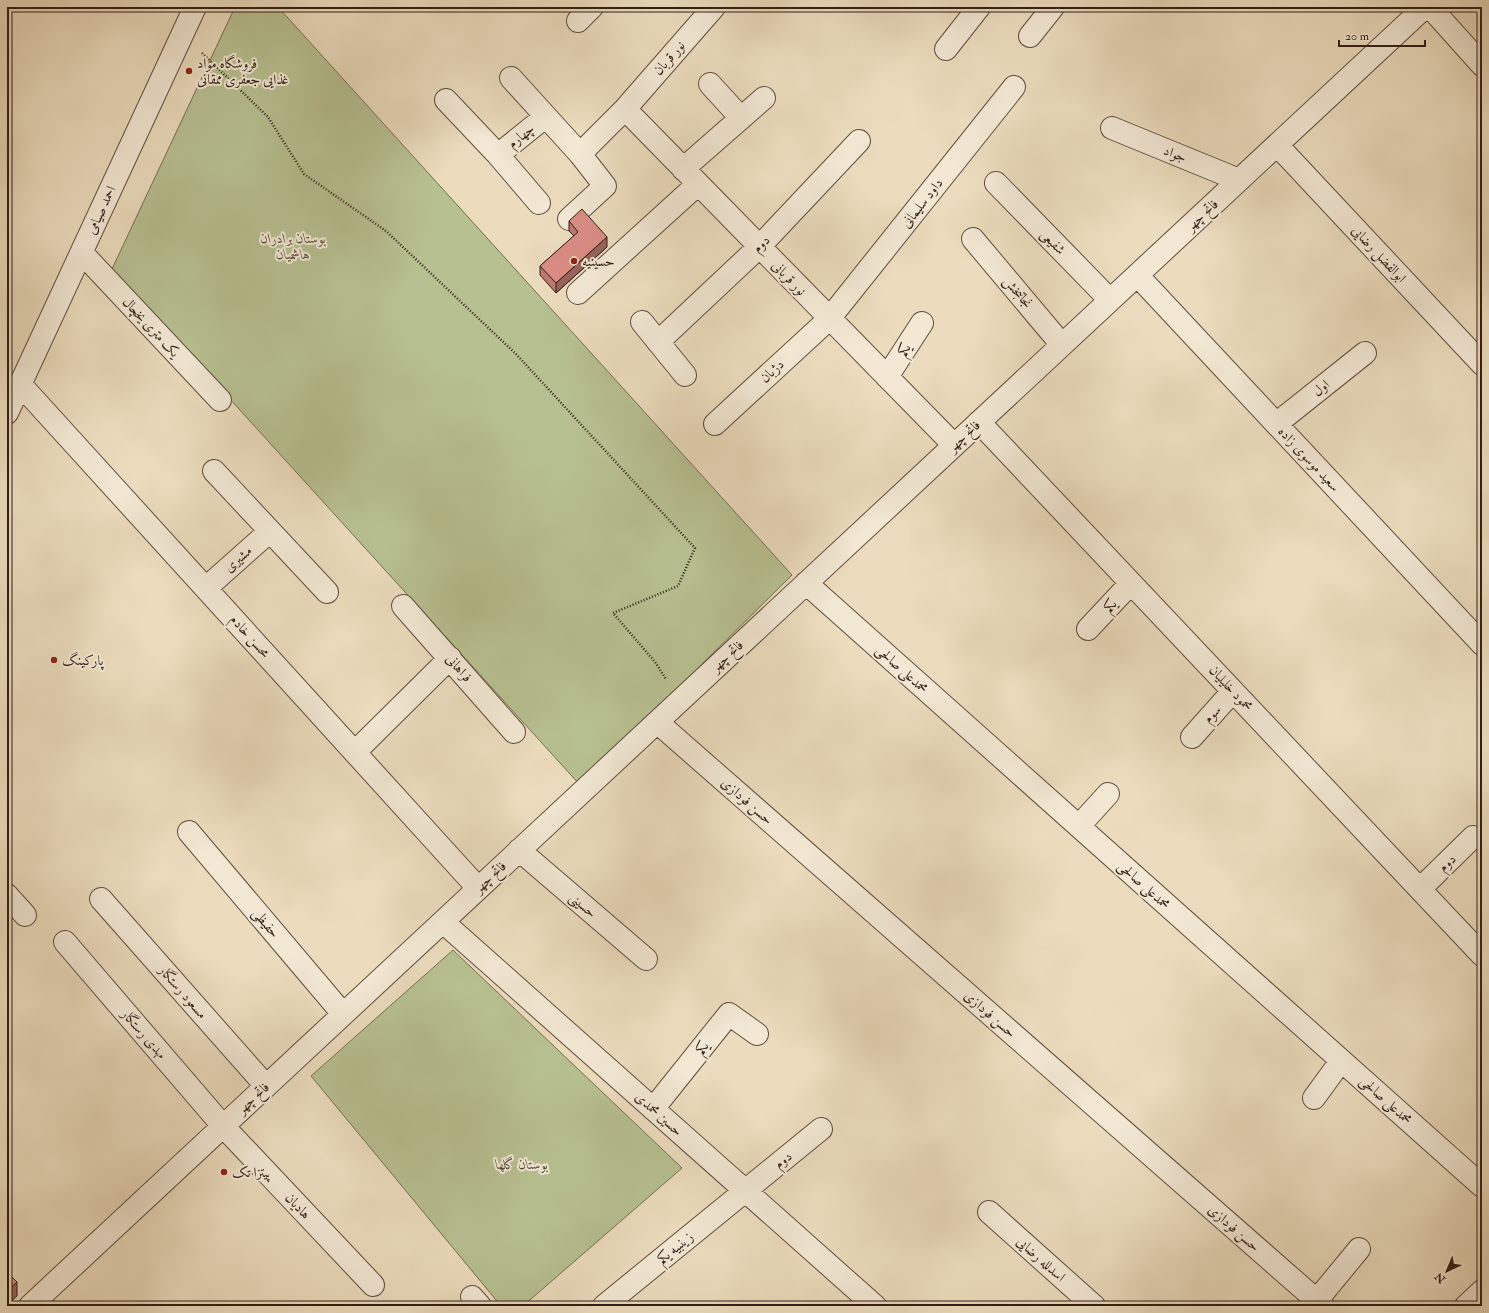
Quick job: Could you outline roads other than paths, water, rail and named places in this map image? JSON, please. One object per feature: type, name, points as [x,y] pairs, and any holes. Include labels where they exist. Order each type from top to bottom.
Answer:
[{"type":"street","name":"احمد صیامی","points":[[7,413],[196,7]]},
{"type":"street","name":"نور قربان","points":[[580,154],[625,109],[714,7]]},
{"type":"street","points":[[946,49],[980,7]]},
{"type":"street","points":[[1030,36],[1053,7]]},
{"type":"street","name":"فاتح چهر","points":[[30,1306],[1425,7]]},
{"type":"street","points":[[1430,7],[1482,65]]},
{"type":"street","points":[[511,78],[580,154],[605,186],[570,219]]},
{"type":"street","points":[[710,84],[741,118]]},
{"type":"street","name":"داود سلیمانی","points":[[829,318],[1014,87]]},
{"type":"street","points":[[578,293],[690,176],[741,118],[764,98]]},
{"type":"street","points":[[446,100],[498,155],[539,203]]},
{"type":"street","name":"نور قربانی","points":[[625,109],[954,446]]},
{"type":"street","name":"چهارم","points":[[498,155],[545,117]]},
{"type":"street","name":"جواد","points":[[1112,128],[1239,180]]},
{"type":"street","name":"دوم","points":[[658,342],[759,247],[859,141]]},
{"type":"street","name":"ابوالفضل رضایی","points":[[1276,145],[1482,364]]},
{"type":"street","name":"شفیعی","points":[[996,183],[1110,300]]},
{"type":"street","name":"نجاتبخش","points":[[973,239],[1062,344]]},
{"type":"street","name":"یک متری یخچال","points":[[82,253],[220,400]]},
{"type":"street","name":"سعید موسوی زاده","points":[[1137,275],[1482,644]]},
{"type":"street","name":"دژبان","points":[[715,424],[829,318]]},
{"type":"street","points":[[642,322],[685,375]]},
{"type":"street","name":"یکم","points":[[886,377],[922,323]]},
{"type":"street","name":"اول","points":[[1276,424],[1365,353]]},
{"type":"street","name":"محسن خادم","points":[[20,384],[478,888]]},
{"type":"street","name":"محمود خلیلیان","points":[[979,422],[1420,889],[1478,944]]},
{"type":"street","points":[[214,471],[327,592]]},
{"type":"street","name":"مشیری","points":[[206,588],[270,531]]},
{"type":"street","name":"محمدعلی صالحی","points":[[806,583],[1482,1186]]},
{"type":"street","name":"یکم","points":[[1088,629],[1131,584]]},
{"type":"street","name":"فراهانی","points":[[403,606],[514,732]]},
{"type":"street","points":[[355,752],[450,658]]},
{"type":"street","name":"سوم","points":[[1192,737],[1233,691]]},
{"type":"street","name":"حسن فودازی","points":[[657,722],[1320,1303]]},
{"type":"street","points":[[1079,826],[1108,794]]},
{"type":"street","name":"حفیظی","points":[[189,832],[343,1014]]},
{"type":"street","name":"دوم","points":[[1420,889],[1473,837]]},
{"type":"street","name":"حسینی","points":[[519,850],[646,959]]},
{"type":"street","points":[[7,895],[25,915]]},
{"type":"street","name":"مسعود رستگار","points":[[101,898],[266,1086]]},
{"type":"street","name":"حسین محمدی","points":[[442,922],[875,1306]]},
{"type":"street","name":"مهدی رستگار","points":[[65,942],[223,1126]]},
{"type":"street","name":"یکم","points":[[653,1109],[729,1014],[757,1034]]},
{"type":"street","points":[[1314,1098],[1341,1061]]},
{"type":"street","name":"هادیان","points":[[223,1126],[373,1285]]},
{"type":"street","name":"دوم","points":[[745,1191],[821,1128]]},
{"type":"street","name":"زینبیه یکم","points":[[604,1306],[745,1191]]},
{"type":"street","name":"اسدلله رضایی","points":[[989,1212],[1094,1306]]},
{"type":"street","points":[[1320,1303],[1359,1249]]},
{"type":"street","points":[[1466,1306],[1482,1291]]},
{"type":"place","name":"فروشگاه مواد غذایی جعفری ممقانی","points":[[189,71]]},
{"type":"place","name":"حسینیه","points":[[574,261]]},
{"type":"place","name":"پارکینگ","points":[[54,660]]},
{"type":"place","name":"پیتزا تک","points":[[224,1172]]},
{"type":"park label","name":"بوستان برادران هاشمیان","points":[[293,246]]},
{"type":"park label","name":"بوستان گلها","points":[[522,1164]]}]
